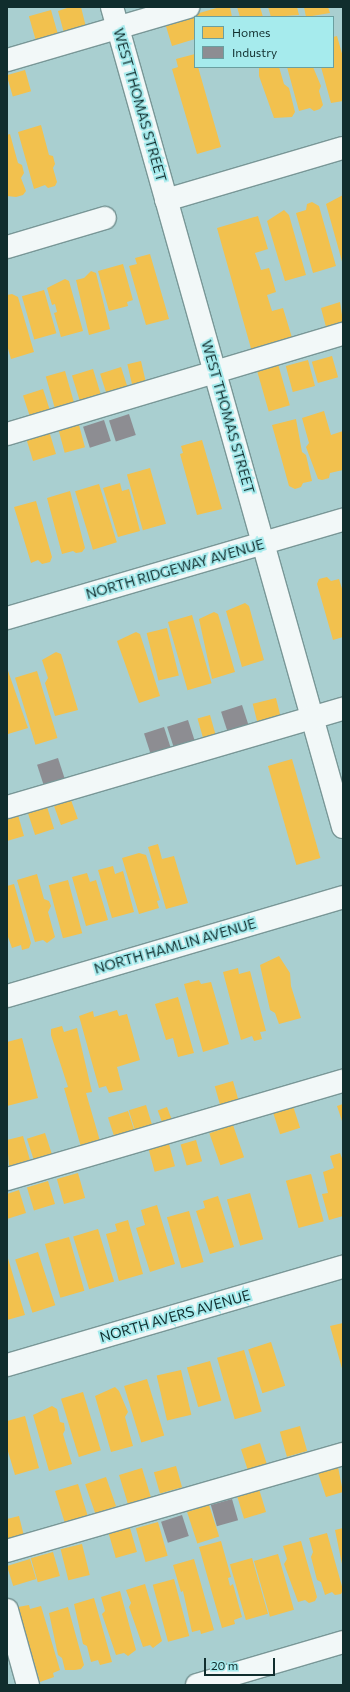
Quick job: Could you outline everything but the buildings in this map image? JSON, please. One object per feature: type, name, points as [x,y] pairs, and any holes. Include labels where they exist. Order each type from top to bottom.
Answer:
[{"type":"street","name":"WEST THOMAS STREET","points":[[112,7],[343,827]]},
{"type":"street","points":[[7,60],[188,7]]},
{"type":"street","points":[[166,200],[343,148]]},
{"type":"street","points":[[7,247],[105,218]]},
{"type":"street","points":[[7,434],[343,334]]},
{"type":"street","name":"NORTH RIDGEWAY AVENUE","points":[[7,618],[343,520]]},
{"type":"street","points":[[7,806],[343,709]]},
{"type":"street","name":"NORTH HAMLIN AVENUE","points":[[7,996],[343,897]]},
{"type":"street","points":[[7,1179],[343,1080]]},
{"type":"street","name":"NORTH AVERS AVENUE","points":[[7,1365],[343,1267]]},
{"type":"street","points":[[7,1551],[343,1454]]},
{"type":"street","points":[[7,1610],[28,1685]]},
{"type":"street","points":[[197,1685],[343,1642]]}]
